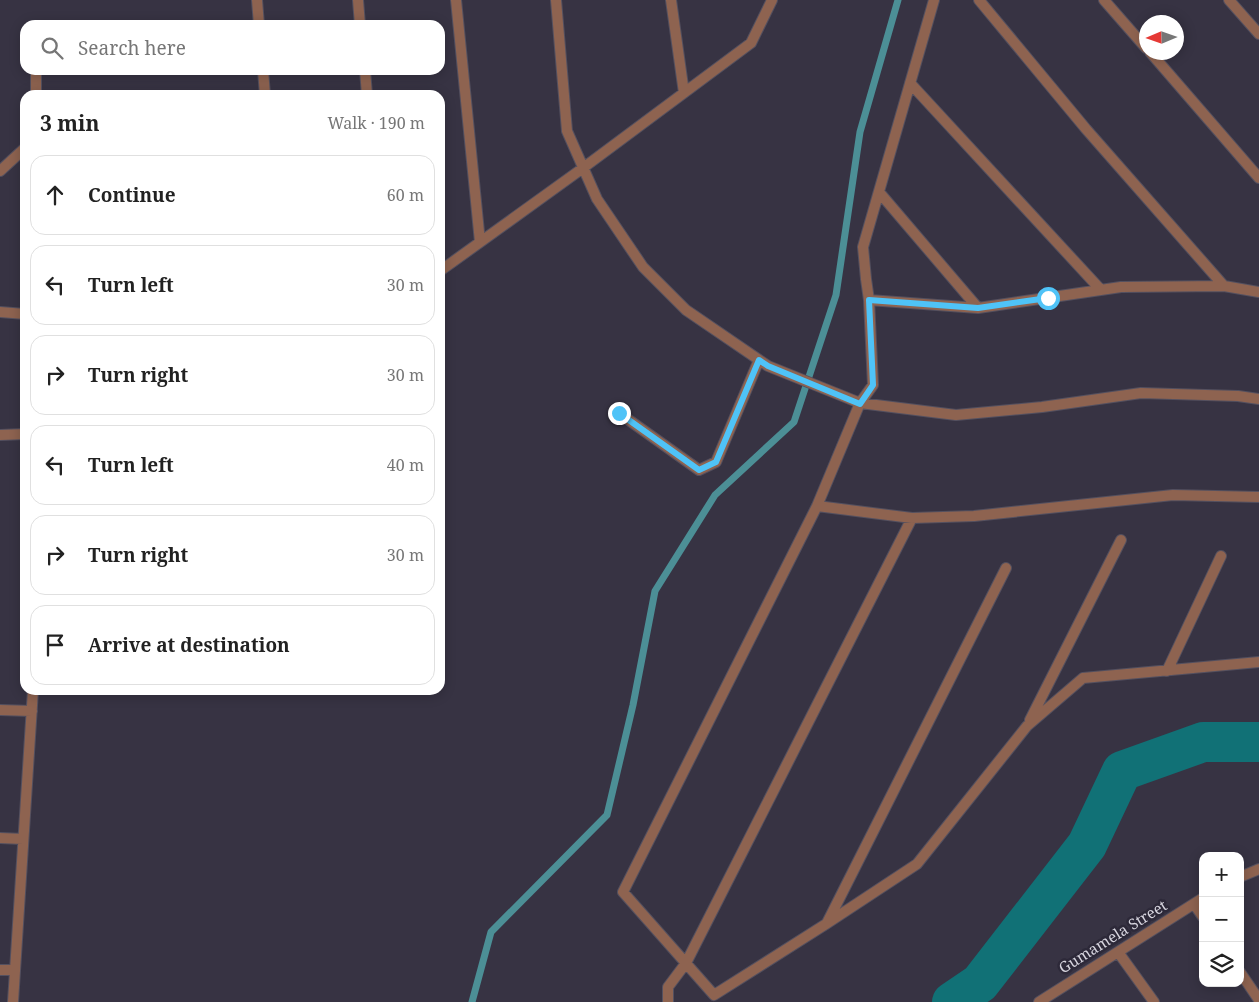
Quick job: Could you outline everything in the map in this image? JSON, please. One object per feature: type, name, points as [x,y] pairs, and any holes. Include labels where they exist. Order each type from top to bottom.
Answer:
[{"type":"street","points":[[257,0],[259,20]]},
{"type":"street","points":[[358,0],[360,20]]},
{"type":"street","points":[[456,0],[480,242]]},
{"type":"street","points":[[556,0],[567,131],[597,199],[643,267],[686,310],[768,366],[860,404],[956,415],[1042,407],[1141,393],[1238,396],[1259,399]]},
{"type":"street","points":[[671,0],[684,93]]},
{"type":"street","points":[[445,267],[751,43],[772,0]]},
{"type":"street","points":[[934,0],[864,247],[869,300],[873,385],[860,404],[817,506],[623,892],[714,995],[917,864],[1027,726],[1083,678],[1259,662]]},
{"type":"street","points":[[980,0],[1086,129],[1224,286]]},
{"type":"street","points":[[1104,0],[1139,40]]},
{"type":"street","points":[[1229,0],[1259,34]]},
{"type":"street","points":[[1157,60],[1259,178]]},
{"type":"street","points":[[36,75],[36,90]]},
{"type":"street","points":[[263,75],[265,90]]},
{"type":"street","points":[[365,75],[367,90]]},
{"type":"street","points":[[910,83],[1101,290]]},
{"type":"street","points":[[0,171],[20,153]]},
{"type":"street","points":[[879,192],[978,308]]},
{"type":"street","points":[[869,300],[978,308],[1121,287],[1224,286],[1259,292]]},
{"type":"street","points":[[0,312],[20,314]]},
{"type":"street","points":[[619,413],[699,470],[716,462],[759,360]]},
{"type":"street","points":[[0,435],[20,434]]},
{"type":"street","points":[[817,506],[912,518],[974,516],[1173,495],[1259,496]]},
{"type":"street","points":[[668,1002],[668,986],[686,963],[912,518]]},
{"type":"street","points":[[1027,726],[1121,540]]},
{"type":"street","points":[[1167,671],[1221,556]]},
{"type":"street","points":[[826,924],[1006,568]]},
{"type":"street","points":[[13,1002],[33,695]]},
{"type":"street","points":[[0,710],[32,711]]},
{"type":"street","points":[[0,838],[23,839]]},
{"type":"street","points":[[1244,876],[1259,869]]},
{"type":"street","name":"Gumamela Street","points":[[1042,1001],[1198,901]]},
{"type":"street","points":[[1118,952],[1154,1002]]},
{"type":"street","points":[[0,970],[14,970]]},
{"type":"street","points":[[1244,978],[1259,1000]]},
{"type":"waterway","points":[[472,1002],[491,932],[607,815],[633,705],[655,591],[715,495],[794,422],[836,295],[860,132],[898,0]]},
{"type":"waterway","points":[[952,1002],[980,983],[1087,845],[1122,771],[1203,742],[1259,742]]},
{"type":"route","points":[[619,413],[699,470],[716,462],[759,360],[768,366],[860,404],[873,385],[869,300],[978,308],[1048,298]]}]
